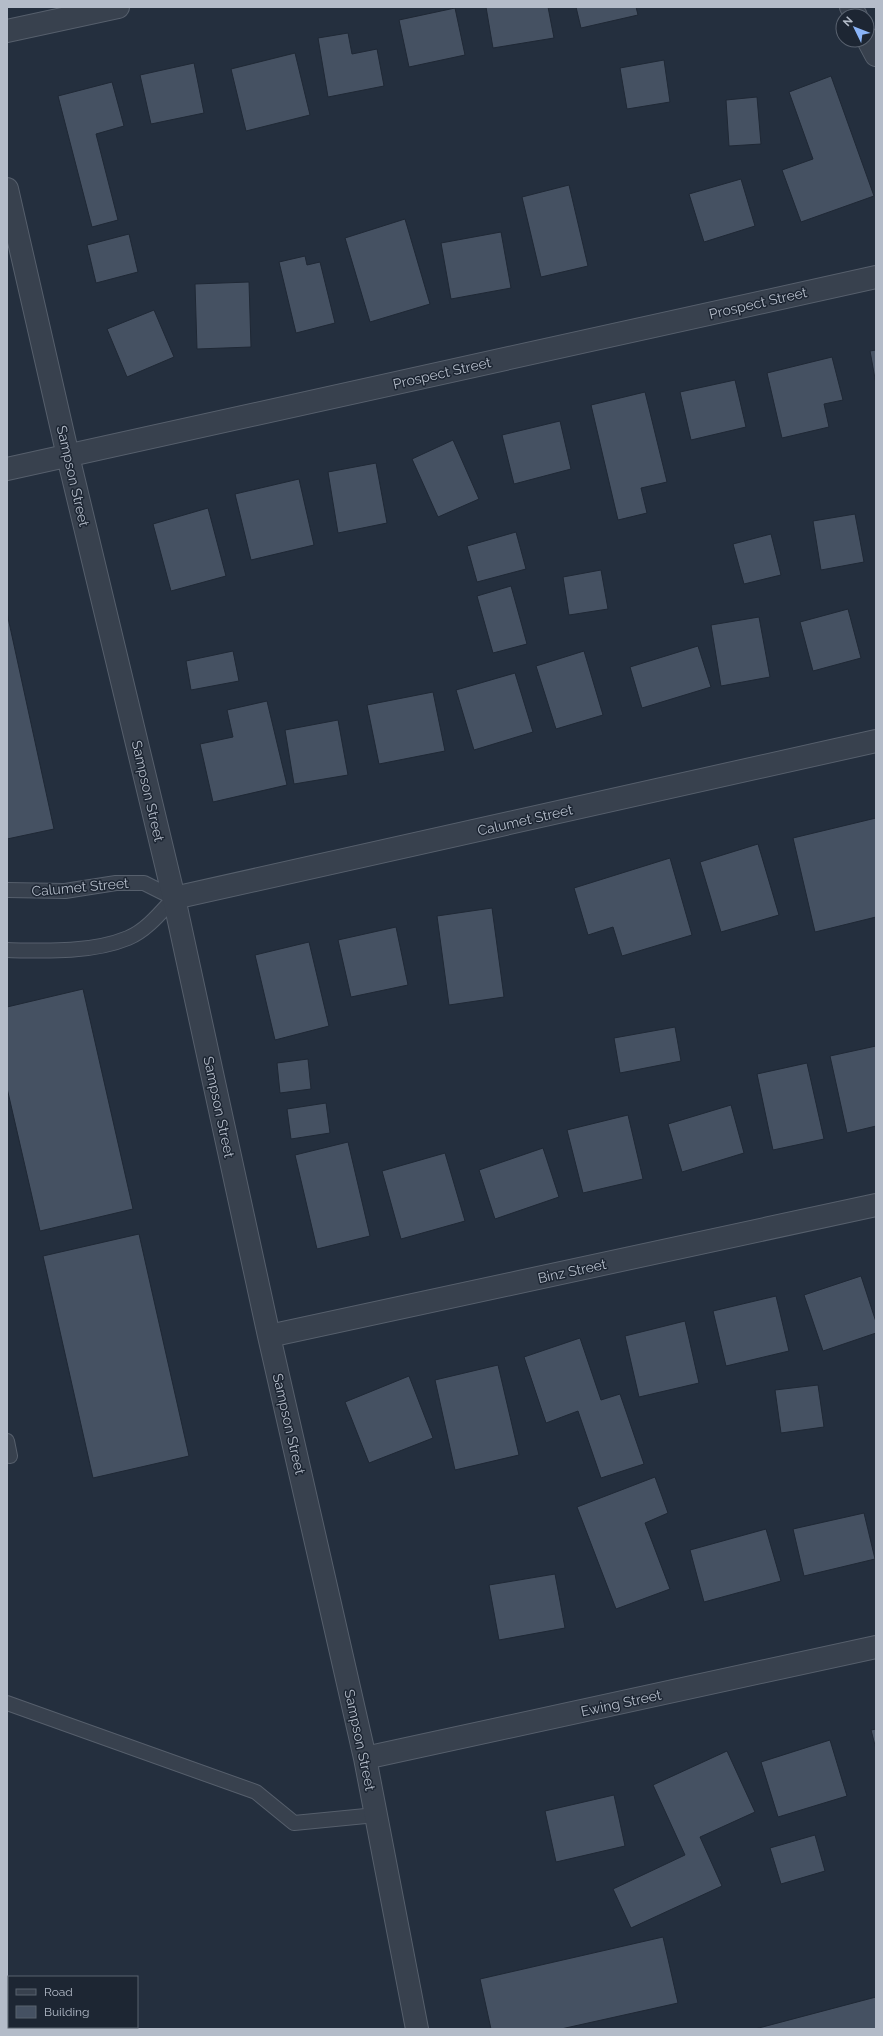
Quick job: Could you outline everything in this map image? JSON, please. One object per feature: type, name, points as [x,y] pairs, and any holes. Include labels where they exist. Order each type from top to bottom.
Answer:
[{"type":"street","points":[[7,31],[118,7]]},
{"type":"street","name":"Sampson Street","points":[[7,188],[68,456],[174,898],[269,1336],[365,1758],[417,2029]]},
{"type":"street","name":"Prospect Street","points":[[7,469],[876,277]]},
{"type":"street","name":"Calumet Street","points":[[174,898],[876,741]]},
{"type":"street","name":"Binz Street","points":[[269,1336],[876,1205]]},
{"type":"street","name":"Ewing Street","points":[[365,1758],[876,1647]]},
{"type":"lane","name":"Calumet Street","points":[[7,890],[65,891],[116,883],[144,883],[174,898]]},
{"type":"lane","points":[[7,950],[52,952],[95,946],[129,938],[148,925],[174,898]]},
{"type":"lane","points":[[7,1441],[10,1456]]},
{"type":"lane","points":[[7,1703],[256,1792],[294,1823],[376,1815]]},
{"type":"building","points":[[486,7],[548,7],[554,38],[493,48]]},
{"type":"building","points":[[576,7],[636,7],[638,15],[581,28]]},
{"type":"building","points":[[455,8],[465,55],[409,67],[399,20]]},
{"type":"building","points":[[348,33],[352,54],[377,49],[384,86],[328,97],[318,38]]},
{"type":"building","points":[[295,53],[310,115],[246,131],[231,69]]},
{"type":"building","points":[[664,60],[670,102],[627,109],[620,68]]},
{"type":"building","points":[[194,63],[204,113],[151,124],[140,75]]},
{"type":"building","points":[[831,76],[874,196],[801,222],[782,170],[813,159],[789,92]]},
{"type":"building","points":[[112,82],[124,126],[96,134],[118,220],[92,227],[58,96]]},
{"type":"building","points":[[757,97],[761,144],[729,146],[726,100]]},
{"type":"building","points":[[741,179],[755,226],[704,242],[689,194]]},
{"type":"building","points":[[569,185],[588,266],[541,277],[522,197]]},
{"type":"building","points":[[405,219],[430,304],[370,322],[345,238]]},
{"type":"building","points":[[501,232],[511,288],[451,299],[441,243]]},
{"type":"building","points":[[129,234],[138,272],[96,283],[87,245]]},
{"type":"building","points":[[305,256],[307,265],[320,262],[335,323],[296,333],[279,262]]},
{"type":"building","points":[[249,282],[251,347],[197,349],[195,284]]},
{"type":"building","points":[[154,310],[174,357],[127,377],[107,329]]},
{"type":"building","points":[[876,350],[876,384],[870,351]]},
{"type":"building","points":[[832,357],[843,400],[824,404],[829,427],[782,438],[767,373]]},
{"type":"building","points":[[735,380],[746,427],[691,440],[680,392]]},
{"type":"building","points":[[645,392],[667,482],[641,488],[647,513],[618,520],[591,405]]},
{"type":"building","points":[[560,421],[571,469],[514,484],[502,435]]},
{"type":"building","points":[[453,440],[479,499],[438,517],[412,459]]},
{"type":"building","points":[[376,463],[387,523],[338,533],[328,472]]},
{"type":"building","points":[[299,479],[314,545],[251,560],[235,494]]},
{"type":"building","points":[[208,508],[226,576],[171,591],[153,524]]},
{"type":"building","points":[[855,514],[864,562],[821,570],[813,521]]},
{"type":"building","points":[[516,532],[526,569],[477,582],[467,546]]},
{"type":"building","points":[[771,534],[781,575],[744,584],[733,544]]},
{"type":"building","points":[[601,570],[608,609],[569,615],[563,577]]},
{"type":"building","points":[[511,586],[527,644],[493,653],[477,596]]},
{"type":"building","points":[[848,609],[861,658],[813,671],[800,622]]},
{"type":"building","points":[[7,613],[54,829],[7,839]]},
{"type":"building","points":[[759,617],[770,677],[721,686],[711,625]]},
{"type":"building","points":[[698,646],[711,687],[642,708],[630,667]]},
{"type":"building","points":[[233,651],[239,681],[191,690],[186,661]]},
{"type":"building","points":[[584,651],[603,715],[556,729],[536,666]]},
{"type":"building","points":[[515,673],[533,732],[474,750],[456,690]]},
{"type":"building","points":[[433,692],[445,751],[379,764],[367,705]]},
{"type":"building","points":[[267,701],[287,785],[213,802],[200,744],[233,737],[227,710]]},
{"type":"building","points":[[338,720],[348,775],[294,784],[285,730]]},
{"type":"building","points":[[876,818],[876,917],[815,932],[793,838]]},
{"type":"building","points":[[758,844],[779,915],[721,932],[700,862]]},
{"type":"building","points":[[670,858],[692,935],[622,956],[613,927],[588,935],[574,888]]},
{"type":"building","points":[[492,908],[504,997],[449,1005],[437,916]]},
{"type":"building","points":[[396,927],[408,985],[351,997],[338,940]]},
{"type":"building","points":[[309,942],[329,1026],[275,1040],[255,955]]},
{"type":"building","points":[[83,989],[133,1209],[40,1231],[7,1088],[7,1007]]},
{"type":"building","points":[[675,1027],[681,1061],[620,1073],[614,1038]]},
{"type":"building","points":[[876,1046],[876,1126],[847,1133],[830,1056]]},
{"type":"building","points":[[308,1059],[311,1089],[280,1093],[277,1063]]},
{"type":"building","points":[[807,1063],[824,1139],[773,1150],[757,1074]]},
{"type":"building","points":[[326,1103],[330,1133],[291,1139],[287,1109]]},
{"type":"building","points":[[731,1105],[744,1153],[682,1172],[668,1124]]},
{"type":"building","points":[[628,1115],[643,1179],[583,1193],[567,1130]]},
{"type":"building","points":[[348,1142],[370,1236],[317,1249],[295,1155]]},
{"type":"building","points":[[543,1148],[559,1197],[495,1219],[479,1170]]},
{"type":"building","points":[[445,1153],[465,1221],[401,1239],[382,1171]]},
{"type":"building","points":[[139,1234],[189,1456],[93,1478],[43,1256]]},
{"type":"building","points":[[861,1276],[876,1322],[876,1333],[823,1351],[804,1295]]},
{"type":"building","points":[[776,1296],[789,1351],[726,1366],[713,1311]]},
{"type":"building","points":[[685,1321],[699,1383],[639,1397],[625,1336]]},
{"type":"building","points":[[580,1338],[601,1400],[620,1394],[644,1464],[601,1478],[578,1411],[546,1423],[524,1357]]},
{"type":"building","points":[[498,1365],[519,1455],[455,1470],[435,1380]]},
{"type":"building","points":[[409,1376],[433,1438],[369,1463],[345,1402]]},
{"type":"building","points":[[818,1385],[824,1427],[781,1433],[775,1390]]},
{"type":"building","points":[[655,1477],[668,1513],[645,1523],[670,1589],[616,1609],[577,1507]]},
{"type":"building","points":[[864,1513],[875,1559],[804,1576],[793,1529]]},
{"type":"building","points":[[766,1529],[781,1581],[704,1602],[690,1550]]},
{"type":"building","points":[[555,1574],[565,1628],[499,1640],[489,1585]]},
{"type":"building","points":[[876,1729],[876,1749],[871,1730]]},
{"type":"building","points":[[830,1740],[847,1796],[778,1817],[761,1762]]},
{"type":"building","points":[[727,1751],[755,1812],[700,1837],[722,1886],[631,1928],[613,1889],[685,1855],[653,1785]]},
{"type":"building","points":[[614,1795],[625,1846],[556,1862],[545,1811]]},
{"type":"building","points":[[815,1835],[825,1871],[781,1884],[770,1848]]},
{"type":"building","points":[[663,1937],[678,2003],[561,2029],[491,2029],[480,1979]]},
{"type":"building","points":[[876,1997],[876,2029],[755,2029]]}]
